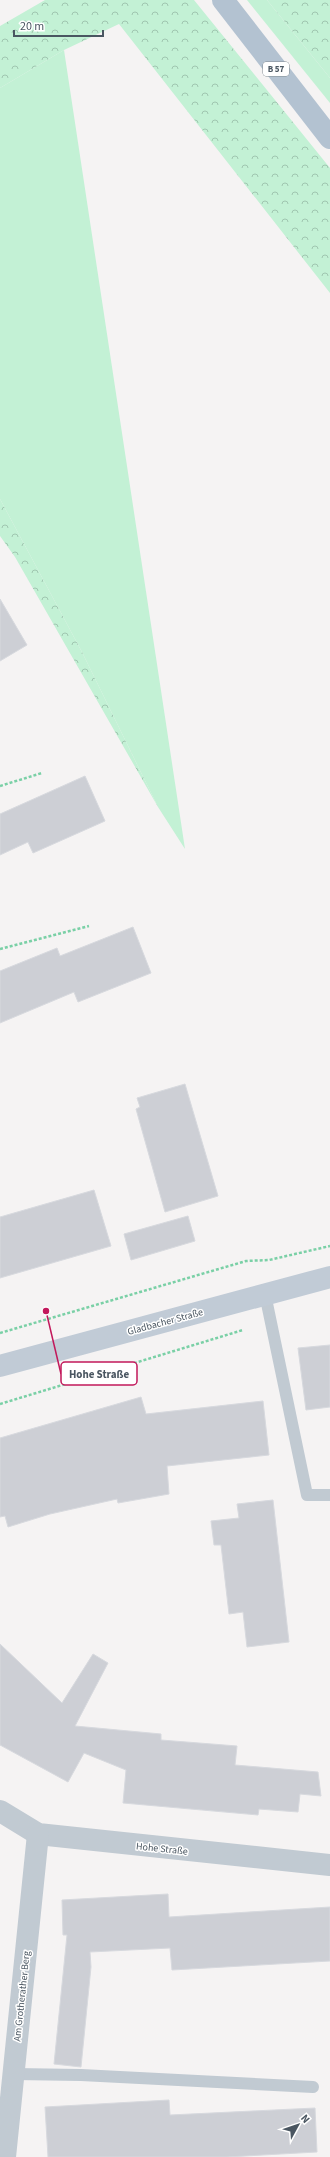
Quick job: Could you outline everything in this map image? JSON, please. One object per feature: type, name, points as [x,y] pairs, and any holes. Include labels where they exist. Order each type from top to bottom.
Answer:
[{"type":"main road","name":"B 57","points":[[223,0],[330,138]]},
{"type":"street","name":"Gladbacher Straße","points":[[0,1366],[330,1277]]},
{"type":"street","name":"Hohe Straße","points":[[0,1811],[38,1834],[330,1866]]},
{"type":"street","name":"Am Grotherather Berg","points":[[5,2157],[38,1834]]},
{"type":"lane","points":[[265,1294],[272,1321],[307,1495],[330,1495]]},
{"type":"lane","points":[[14,2074],[81,2075],[313,2087]]},
{"type":"path","points":[[0,786],[42,773]]},
{"type":"path","points":[[0,949],[89,926]]},
{"type":"path","points":[[0,1333],[246,1261],[269,1260],[330,1246]]},
{"type":"path","points":[[0,1404],[272,1321]]},
{"type":"green space","points":[[45,0],[194,0],[330,168],[330,293],[119,24],[64,50],[0,88],[0,26]]},
{"type":"green space","points":[[247,0],[267,0],[330,78],[330,103]]},
{"type":"green space","points":[[267,0],[330,0],[330,78]]},
{"type":"green space","points":[[64,50],[185,849],[158,807],[82,652],[0,499],[0,88]]},
{"type":"green space","points":[[0,499],[82,652],[158,807],[15,557],[0,536]]},
{"type":"building","points":[[0,599],[27,645],[0,661]]},
{"type":"building","points":[[85,776],[105,821],[33,853],[28,842],[0,855],[0,814]]},
{"type":"building","points":[[133,927],[151,973],[78,1002],[74,992],[0,1023],[0,971],[57,948],[60,956]]},
{"type":"building","points":[[185,1084],[218,1196],[165,1212],[136,1109],[140,1107],[137,1098]]},
{"type":"building","points":[[94,1190],[111,1246],[0,1278],[0,1217]]},
{"type":"building","points":[[188,1216],[195,1241],[131,1260],[124,1234]]},
{"type":"building","points":[[330,1345],[330,1407],[306,1410],[298,1348]]},
{"type":"building","points":[[141,1397],[146,1414],[263,1401],[269,1455],[167,1466],[169,1494],[118,1503],[117,1499],[50,1514],[8,1527],[5,1516],[0,1517],[0,1438]]},
{"type":"building","points":[[273,1500],[289,1642],[247,1647],[243,1612],[229,1614],[221,1545],[214,1545],[211,1521],[239,1518],[237,1504]]},
{"type":"building","points":[[0,1644],[62,1703],[93,1654],[108,1663],[75,1726],[161,1734],[161,1740],[237,1746],[235,1765],[318,1772],[321,1796],[300,1794],[298,1812],[259,1809],[258,1815],[123,1803],[126,1770],[84,1753],[68,1782],[0,1745]]},
{"type":"building","points":[[168,1894],[169,1917],[330,1907],[330,1961],[172,1970],[170,1948],[90,1952],[91,1967],[81,2067],[54,2064],[67,1935],[63,1935],[62,1900]]},
{"type":"building","points":[[169,2100],[170,2115],[315,2108],[317,2152],[227,2157],[48,2157],[45,2107]]},
{"type":"place","name":"Hohe Straße","points":[[46,1311]]}]
